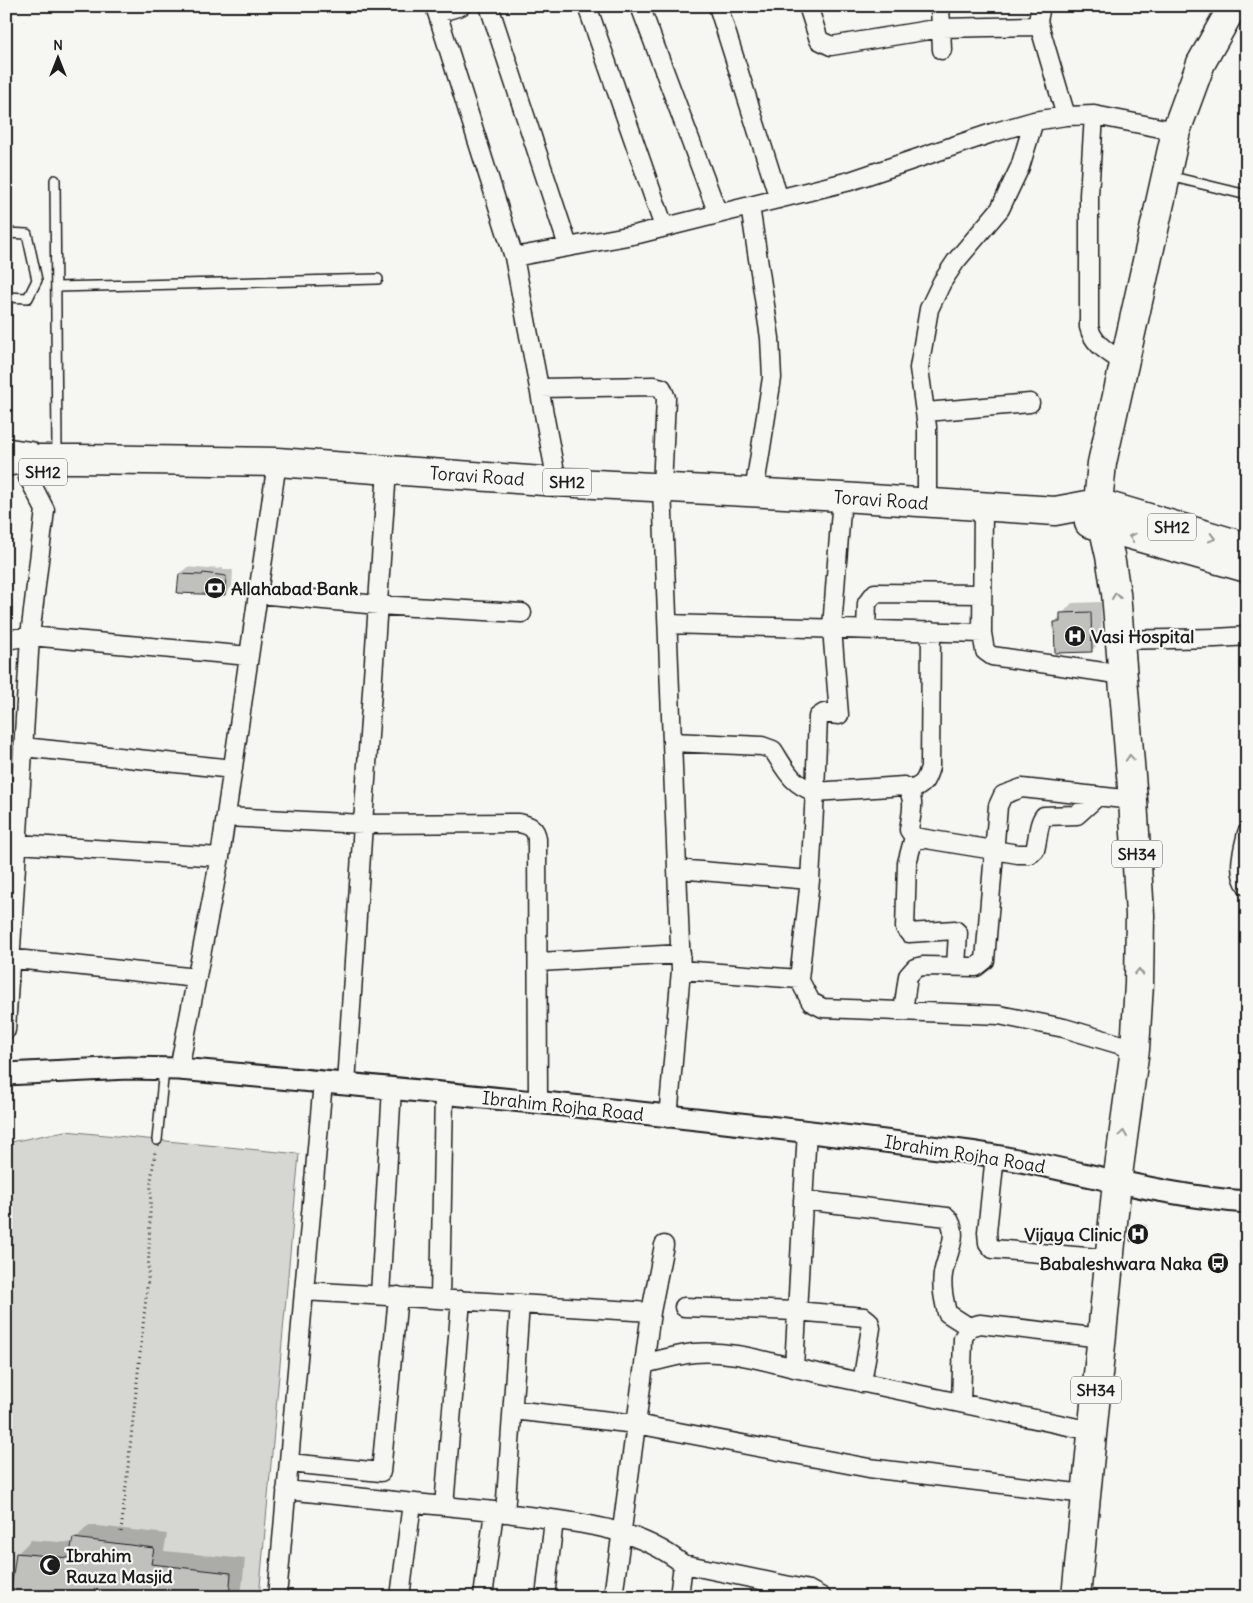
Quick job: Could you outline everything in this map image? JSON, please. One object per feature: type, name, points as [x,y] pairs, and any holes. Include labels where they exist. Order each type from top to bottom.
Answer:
[{"type":"main road","points":[[1100,515],[1102,463],[1176,131],[1201,63],[1232,6]]},
{"type":"main road","name":"Toravi Road","points":[[33,459],[277,462],[557,482],[842,497],[1100,515]]},
{"type":"main road","name":"SH12","points":[[1100,515],[1247,547]]},
{"type":"main road","name":"SH12","points":[[1100,515],[1247,568]]},
{"type":"main road","name":"SH34","points":[[1076,1597],[1117,1182],[1135,1049],[1140,915],[1124,675],[1110,556],[1100,515]]},
{"type":"street","points":[[462,6],[436,10],[514,256],[557,482]]},
{"type":"street","points":[[488,6],[568,246]]},
{"type":"street","points":[[587,6],[664,227]]},
{"type":"street","points":[[640,6],[718,214]]},
{"type":"street","points":[[718,6],[779,199]]},
{"type":"street","points":[[808,6],[820,40],[832,46],[942,28],[1033,26],[1040,14]]},
{"type":"street","points":[[940,6],[942,50]]},
{"type":"street","points":[[1040,14],[1066,116]]},
{"type":"street","points":[[514,256],[664,227],[850,181],[992,133],[1034,121],[1066,116],[1094,115],[1176,131]]},
{"type":"street","points":[[1094,115],[1089,195],[1089,327],[1092,337],[1099,346],[1124,363]]},
{"type":"street","points":[[927,503],[926,412],[919,368],[929,309],[942,282],[956,261],[1000,209],[1020,167],[1034,121]]},
{"type":"street","points":[[750,206],[770,338],[772,378],[754,492]]},
{"type":"street","points":[[540,388],[654,386],[662,388],[666,398],[662,488],[681,962],[668,1118]]},
{"type":"street","points":[[926,412],[1030,402]]},
{"type":"street","points":[[6,1030],[8,958],[30,636],[45,510],[33,459]]},
{"type":"street","points":[[172,1069],[197,978],[220,857],[277,462]]},
{"type":"street","points":[[346,1084],[386,470]]},
{"type":"street","points":[[842,497],[832,628],[839,715],[824,713],[818,717],[810,880],[799,979],[811,1002],[823,1008],[999,1015],[1064,1028],[1135,1049]]},
{"type":"street","points":[[983,506],[982,633],[985,651],[992,656],[1124,675]]},
{"type":"street","points":[[866,629],[867,603],[875,593],[982,594]]},
{"type":"street","points":[[258,594],[378,605],[522,613]]},
{"type":"street","points":[[668,624],[982,633]]},
{"type":"street","points":[[910,790],[920,787],[926,781],[930,767],[931,632]]},
{"type":"street","points":[[6,640],[30,636],[250,656]]},
{"type":"street","points":[[1120,640],[1167,638],[1205,640],[1247,636]]},
{"type":"street","points":[[672,742],[762,746],[773,750],[792,779],[801,787],[815,792],[904,786],[910,790],[912,802],[909,830],[914,837],[1029,854],[1035,850],[1040,835],[1041,819],[1044,816],[1077,815],[1098,796]]},
{"type":"street","points":[[23,747],[233,769]]},
{"type":"street","points":[[903,1010],[908,976],[915,968],[976,967],[985,960],[993,849],[998,806],[1003,796],[1022,788],[1133,800]]},
{"type":"street","points":[[226,817],[363,824],[519,823],[529,825],[535,830],[537,839],[539,962],[538,1102]]},
{"type":"street","points":[[1247,833],[1241,860],[1242,878],[1247,886]]},
{"type":"street","points":[[914,837],[907,864],[905,928],[909,933],[919,934],[955,930],[958,933],[956,966]]},
{"type":"street","points":[[17,844],[220,857]]},
{"type":"street","points":[[677,869],[810,880]]},
{"type":"street","points":[[8,958],[197,978]]},
{"type":"street","points":[[539,962],[681,962],[799,979]]},
{"type":"street","name":"Ibrahim Rojha Road","points":[[6,1074],[128,1068],[172,1069],[538,1102],[668,1118],[807,1130],[996,1155],[1117,1182],[1208,1199],[1247,1202]]},
{"type":"street","points":[[277,1597],[323,1082]]},
{"type":"street","points":[[380,1295],[392,1088]]},
{"type":"street","points":[[440,1299],[444,1093]]},
{"type":"street","points":[[794,1368],[807,1130]]},
{"type":"street","points":[[996,1155],[987,1232],[988,1243],[993,1249],[1110,1259]]},
{"type":"street","points":[[803,1200],[947,1217],[953,1224],[954,1236],[943,1274],[943,1295],[947,1314],[969,1327],[980,1324],[1102,1338]]},
{"type":"street","points":[[613,1597],[651,1312],[664,1245]]},
{"type":"street","points":[[304,1290],[651,1312]]},
{"type":"street","points":[[289,1463],[381,1472],[398,1296]]},
{"type":"street","points":[[444,1506],[461,1300]]},
{"type":"street","points":[[483,1597],[500,1512],[513,1410],[520,1304]]},
{"type":"street","points":[[684,1308],[796,1311],[864,1317],[869,1321],[871,1328],[862,1383]]},
{"type":"street","points":[[960,1403],[963,1338],[969,1327]]},
{"type":"street","points":[[644,1364],[693,1353],[740,1354],[862,1383],[1092,1431]]},
{"type":"street","points":[[513,1410],[636,1424],[869,1468],[1085,1494]]},
{"type":"street","points":[[286,1490],[500,1512],[622,1531],[664,1549],[683,1564],[793,1592],[809,1590],[822,1597]]},
{"type":"street","points":[[400,1597],[412,1503]]},
{"type":"street","points":[[545,1597],[554,1520]]},
{"type":"street","points":[[679,1597],[683,1564]]},
{"type":"lane","points":[[1166,176],[1247,195]]},
{"type":"lane","points":[[33,459],[56,287],[55,180]]},
{"type":"lane","points":[[6,233],[27,234],[37,280],[28,298],[6,297]]},
{"type":"lane","points":[[56,287],[378,279]]},
{"type":"lane","points":[[157,1140],[172,1069]]},
{"type":"path","points":[[121,1532],[146,1298],[150,1181],[157,1140]]},
{"type":"shaded area","points":[[65,1131],[299,1154],[259,1597],[6,1597],[6,1143]]},
{"type":"building","points":[[203,573],[226,576],[225,595],[177,593],[179,574],[202,575]]},
{"type":"building","points":[[1091,612],[1092,652],[1055,653],[1054,622],[1060,622],[1060,613]]},
{"type":"building","points":[[1132,1226],[1145,1227],[1144,1242],[1130,1241]]},
{"type":"building","points":[[73,1538],[154,1548],[151,1564],[231,1573],[229,1597],[10,1597],[16,1553],[69,1558]]},
{"type":"place","name":"Allahabad Bank","points":[[215,588]]},
{"type":"place","name":"Vasi Hospital","points":[[1075,636]]},
{"type":"place","name":"Vijaya Clinic","points":[[1138,1234]]},
{"type":"place","name":"Babaleshwara Naka","points":[[1218,1263]]},
{"type":"place","name":"Ibrahim Rauza Masjid","points":[[50,1565]]}]
